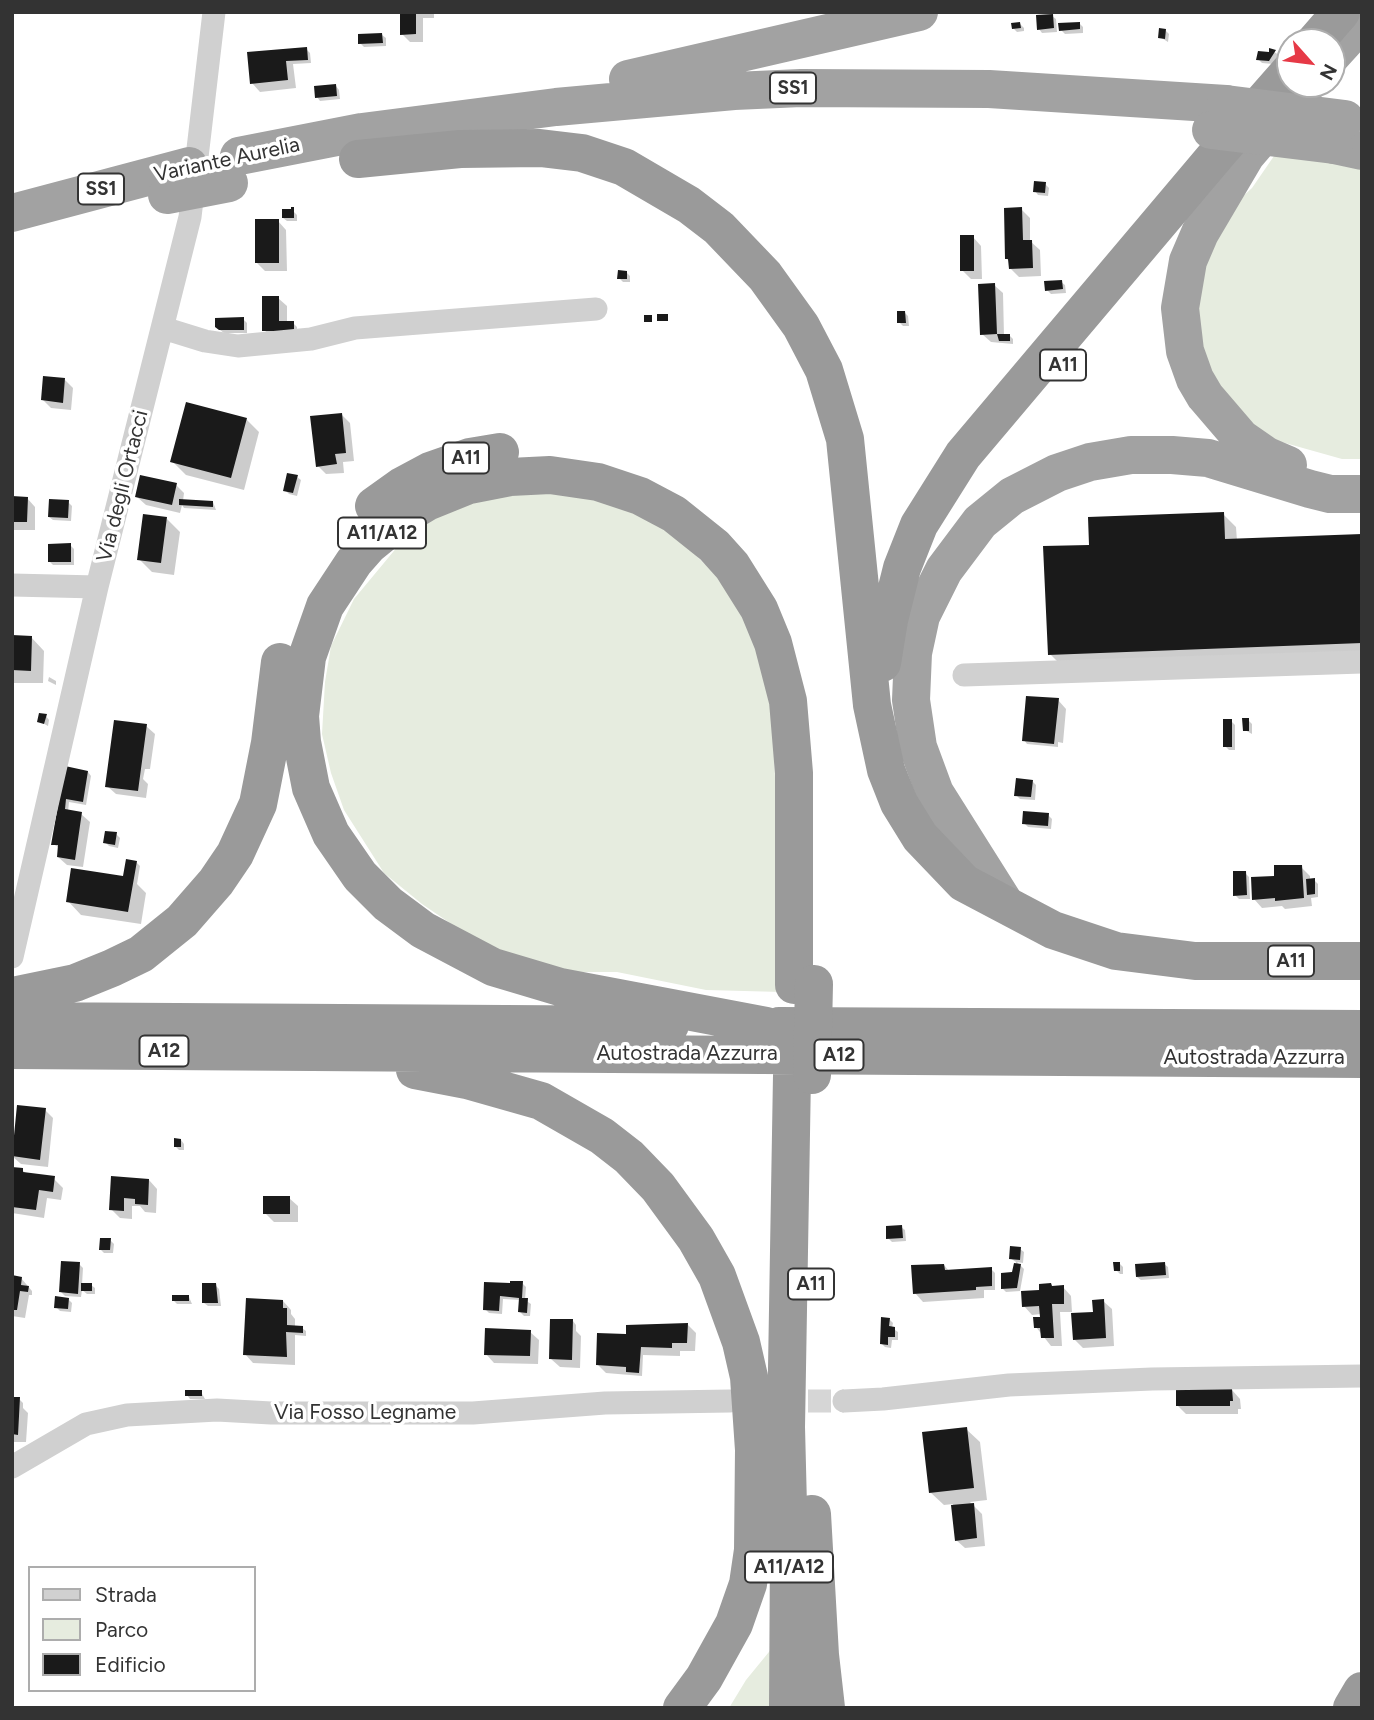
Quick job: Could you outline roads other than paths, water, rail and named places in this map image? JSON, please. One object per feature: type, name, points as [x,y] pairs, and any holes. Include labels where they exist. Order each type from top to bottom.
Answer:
[{"type":"highway","points":[[360,146],[401,120],[684,68],[919,12]]},
{"type":"highway","points":[[1327,28],[1341,12]]},
{"type":"highway","points":[[1346,40],[1362,22]]},
{"type":"highway","points":[[1004,904],[976,891],[948,868],[920,837],[899,803],[886,770],[877,738],[902,568],[919,525],[963,455],[1276,87]]},
{"type":"highway","name":"SS1","points":[[360,146],[622,100],[801,88],[1036,90],[1351,135]]},
{"type":"highway","points":[[1295,98],[1246,155],[1193,247],[1185,273],[1180,308],[1182,335],[1195,379],[1230,427],[1267,456],[1296,468],[1341,478],[1362,477]]},
{"type":"highway","points":[[360,146],[540,148],[582,153],[624,167],[689,205],[719,228],[765,276],[810,342],[830,386],[899,599],[922,616],[913,653],[911,700],[916,737],[935,793],[1004,904]]},
{"type":"highway","name":"Variante Aurelia","points":[[12,213],[360,146]]},
{"type":"highway","name":"A11","points":[[1246,155],[986,454],[936,524],[899,599],[899,627],[894,664],[899,719],[914,775],[951,850],[974,877],[1004,904],[1036,922],[1068,937],[1102,948],[1146,956],[1195,961],[1362,961]]},
{"type":"highway","name":"Variante Aurelia","points":[[12,232],[178,180]]},
{"type":"highway","name":"A11","points":[[12,996],[75,983],[141,954],[182,921],[216,882],[235,854],[258,804],[271,743],[278,674],[294,614],[321,561],[355,522],[377,503],[402,486],[438,468],[493,453],[536,449],[584,453],[614,459],[660,477],[697,498],[736,531],[753,550],[781,595],[796,631],[806,666],[815,735],[802,1075],[810,1492]]},
{"type":"highway","points":[[899,599],[944,570],[966,538],[995,508],[1035,483],[1090,462],[1131,454],[1208,458],[1330,494],[1362,494]]},
{"type":"highway","name":"A11/A12","points":[[766,1026],[560,987],[493,967],[423,930],[388,904],[360,876],[331,834],[311,789],[300,716],[307,657],[325,606],[348,570],[369,545],[407,514],[469,485],[510,477],[550,475],[598,482],[640,496],[674,514],[714,546],[732,566],[759,608],[773,643],[788,701],[804,984]]},
{"type":"highway","name":"Autostrada Azzurra","points":[[12,1021],[1362,1029]]},
{"type":"highway","name":"Autostrada Azzurra","points":[[12,1050],[1362,1059]]},
{"type":"highway","points":[[316,1052],[467,1080],[541,1101],[568,1115],[629,1157],[680,1214],[717,1276],[741,1342],[749,1377],[753,1411],[755,1511],[748,1584],[734,1624],[704,1678],[682,1708]]},
{"type":"highway","name":"A11/A12","points":[[788,1708],[789,1546],[786,1427],[802,1075]]},
{"type":"highway","points":[[712,1708],[748,1649],[764,1601],[773,1554],[786,1427]]},
{"type":"highway","points":[[810,1492],[826,1708]]},
{"type":"highway","name":"A11/A12","points":[[802,1708],[803,1622],[810,1492]]},
{"type":"highway","points":[[1354,1708],[1362,1692]]},
{"type":"street","name":"Via degli Ortacci","points":[[12,957],[97,587],[190,217],[214,12]]},
{"type":"street","points":[[163,328],[205,341],[238,346],[311,339],[355,328],[596,309]]},
{"type":"street","points":[[12,585],[97,587]]},
{"type":"street","points":[[964,675],[1362,662]]},
{"type":"street","points":[[844,1401],[1009,1385],[1152,1379],[1362,1376]]},
{"type":"street","name":"Via Fosso Legname","points":[[12,1467],[86,1424],[127,1415],[218,1410],[271,1413],[467,1413],[605,1404],[730,1401]]},
{"type":"tunnel","points":[[774,1401],[844,1401]]}]
